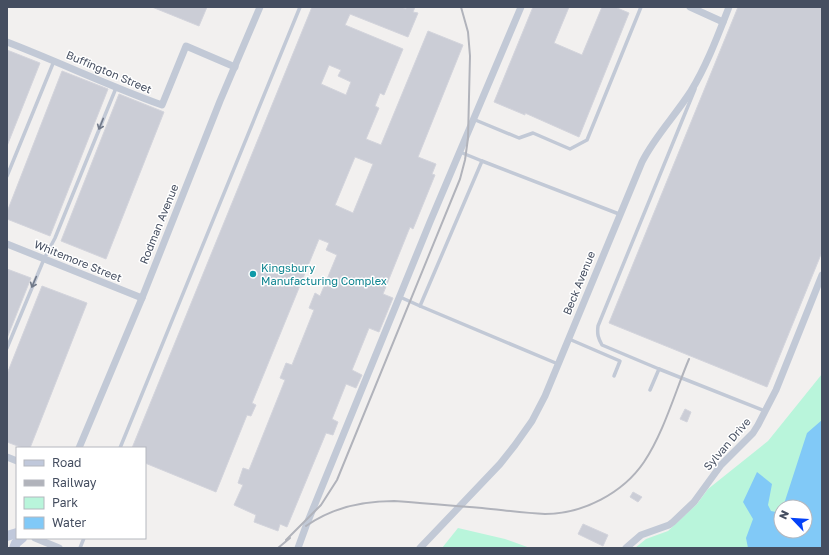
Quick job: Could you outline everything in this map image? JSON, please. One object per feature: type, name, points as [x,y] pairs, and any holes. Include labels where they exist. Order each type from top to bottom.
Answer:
[{"type":"street","name":"Rodman Avenue","points":[[78,447],[142,298],[260,7]]},
{"type":"street","points":[[298,548],[399,297],[521,7]]},
{"type":"street","points":[[690,7],[723,22]]},
{"type":"street","name":"Beck Avenue","points":[[420,548],[500,464],[519,441],[532,421],[545,396],[620,214],[649,148],[690,92],[705,66],[729,7]]},
{"type":"street","name":"Buffington Street","points":[[7,42],[116,88],[162,105],[186,46],[235,67]]},
{"type":"street","name":"Whitemore Street","points":[[7,244],[142,298]]},
{"type":"street","name":"Sylvan Drive","points":[[626,548],[641,535],[669,525],[694,502],[721,464],[753,433],[766,412],[822,275]]},
{"type":"street","points":[[14,548],[16,543],[21,539]]},
{"type":"street","points":[[41,543],[59,548]]},
{"type":"lane","points":[[120,447],[300,7]]},
{"type":"lane","points":[[473,120],[519,138],[532,133],[570,148],[587,140],[641,7]]},
{"type":"lane","points":[[7,176],[54,61]]},
{"type":"lane","points":[[705,66],[598,326],[597,334],[602,345],[766,412]]},
{"type":"lane","points":[[7,348],[44,259],[55,238],[116,88]]},
{"type":"lane","points":[[460,152],[620,214]]},
{"type":"lane","points":[[420,306],[482,161]]},
{"type":"lane","points":[[399,297],[558,364]]},
{"type":"lane","points":[[569,339],[620,361],[614,376]]},
{"type":"lane","points":[[650,390],[659,369]]},
{"type":"green space","points":[[822,374],[822,443],[800,499],[773,499],[773,539],[778,539],[774,548],[635,548],[646,539],[668,531],[697,504],[708,489],[768,441]]},
{"type":"green space","points":[[458,528],[505,539],[530,548],[442,548]]},
{"type":"water","points":[[822,420],[822,548],[748,548],[746,538],[753,519],[743,502],[757,472],[772,484],[768,505],[771,511],[773,511],[773,539],[813,539],[813,499],[786,499],[807,433]]},
{"type":"building","points":[[152,7],[207,7],[199,26]]},
{"type":"building","name":"Kingsbury Manufacturing Complex","points":[[312,7],[401,7],[406,9],[406,7],[415,7],[413,12],[418,13],[408,37],[350,14],[345,25],[403,49],[384,95],[380,93],[375,106],[379,108],[366,139],[381,145],[428,31],[463,45],[418,157],[436,164],[432,174],[435,175],[413,229],[410,227],[383,294],[393,298],[379,332],[369,328],[352,370],[362,375],[356,388],[346,384],[332,419],[338,422],[333,435],[326,433],[287,527],[280,524],[278,531],[254,522],[256,515],[234,505],[243,485],[238,483],[243,468],[249,470],[285,380],[280,378],[286,363],[292,365],[314,310],[309,308],[315,293],[320,296],[337,255],[326,250],[329,243],[319,239],[252,403],[256,405],[251,416],[247,415],[216,492],[146,463],[146,447],[132,447]],"holes":[[[329,65],[341,70],[338,76],[351,82],[346,95],[321,84]],[[355,157],[373,164],[353,213],[335,205]]]},
{"type":"building","points":[[533,7],[569,7],[554,43],[582,55],[602,7],[615,7],[629,13],[579,137],[525,113],[525,115],[494,102]]},
{"type":"building","points":[[738,7],[822,7],[822,252],[767,387],[609,323]]},
{"type":"building","points":[[7,50],[40,63],[7,146]]},
{"type":"building","points":[[62,71],[108,89],[50,236],[7,219],[7,212]]},
{"type":"building","points":[[119,94],[164,112],[106,259],[61,241]]},
{"type":"building","points":[[7,269],[31,278],[7,338]]},
{"type":"building","points":[[42,286],[87,303],[30,447],[20,447],[7,442],[7,374]]},
{"type":"building","points":[[685,409],[691,412],[687,422],[680,419]]},
{"type":"building","points":[[633,492],[642,497],[638,502],[630,497]]},
{"type":"building","points":[[583,524],[608,535],[603,546],[578,534]]},
{"type":"railway","points":[[286,540],[321,505],[337,480],[460,179],[465,160],[468,138],[470,56],[468,32],[461,7]]},
{"type":"railway","points":[[306,526],[316,519],[348,506],[382,501],[545,514],[574,510],[601,500],[625,483],[644,462],[658,438],[689,359]]},
{"type":"railway","points":[[278,548],[290,538]]},
{"type":"place","name":"Kingsbury Manufacturing Complex","points":[[253,274]]}]
